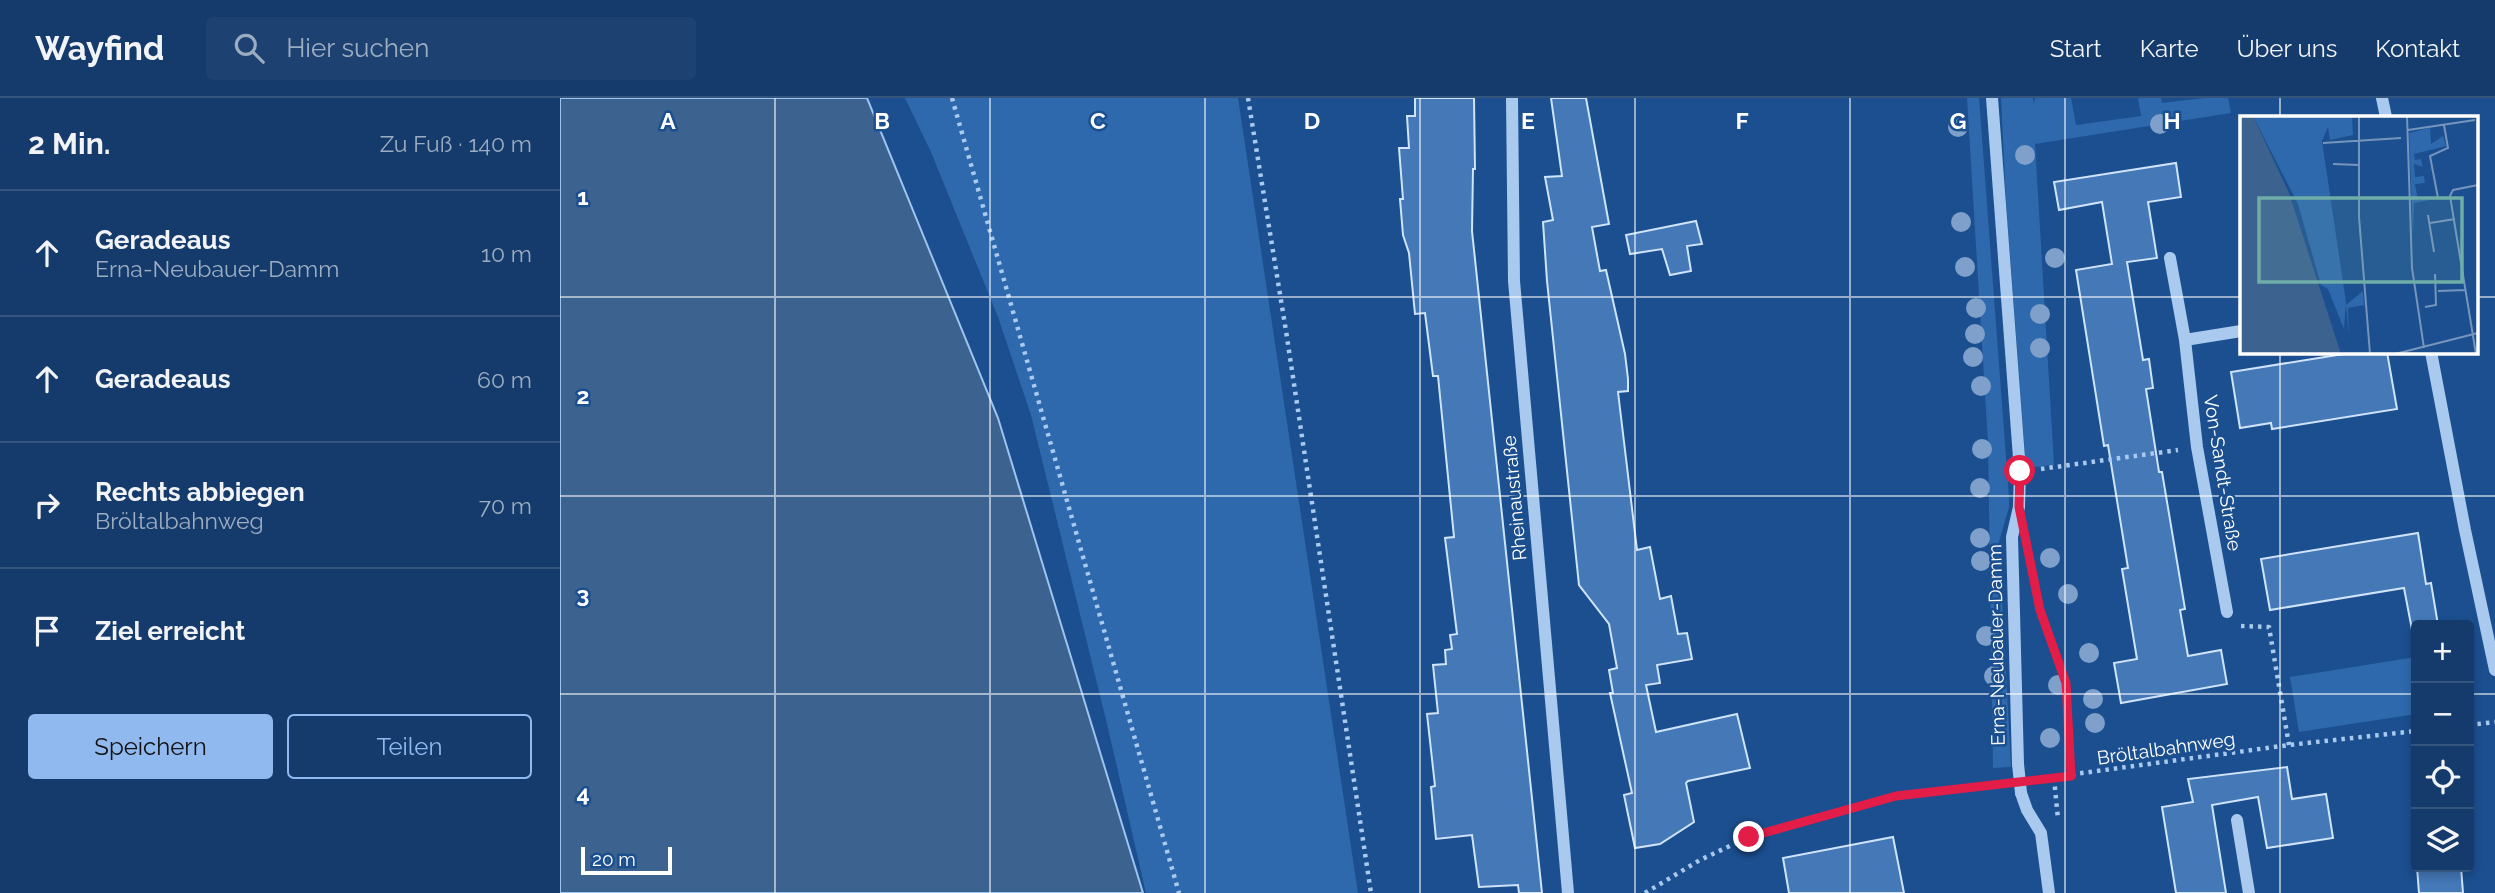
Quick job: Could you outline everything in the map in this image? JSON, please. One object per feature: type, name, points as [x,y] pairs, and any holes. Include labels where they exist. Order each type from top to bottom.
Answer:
[{"type":"street","name":"Rheinaustraße","points":[[1512,98],[1514,281],[1568,893]]},
{"type":"street","name":"Erna-Neubauer-Damm","points":[[1992,98],[2020,471],[2019,507],[2012,537],[2018,764],[2021,793],[2027,810],[2041,833],[2049,893]]},
{"type":"street","points":[[2382,98],[2386,116]]},
{"type":"street","name":"Von-Sandt-Straße","points":[[2170,258],[2185,340],[2197,447],[2227,612]]},
{"type":"street","points":[[2185,340],[2240,331]]},
{"type":"street","points":[[2431,354],[2495,670]]},
{"type":"street","points":[[2237,820],[2249,893]]},
{"type":"path","points":[[952,98],[1179,893]]},
{"type":"path","points":[[1248,98],[1293,372],[1371,893]]},
{"type":"path","points":[[2057,467],[2197,447]]},
{"type":"path","points":[[2035,586],[2040,610],[2066,683],[2071,776]]},
{"type":"path","points":[[2227,612],[2230,625],[2269,627],[2289,745]]},
{"type":"path","points":[[2474,724],[2495,722]]},
{"type":"path","name":"Bröltalbahnweg","points":[[2026,780],[2411,732]]},
{"type":"path","points":[[2054,778],[2059,825]]},
{"type":"path","points":[[1645,893],[1700,860],[1749,837],[1896,796],[2013,782]]},
{"type":"shaded area","points":[[560,98],[867,98],[998,418],[1143,893],[560,893]]},
{"type":"shaded area","points":[[905,98],[1238,98],[1358,893],[1146,893],[1031,415],[998,317],[931,152]]},
{"type":"shaded area","points":[[1967,98],[1979,98],[2009,497],[2009,507],[1999,542],[2011,767],[1993,768],[1988,443]]},
{"type":"shaded area","points":[[2001,98],[2033,98],[2034,104],[2035,98],[2071,98],[2076,125],[2141,116],[2138,98],[2161,98],[2162,103],[2228,98],[2231,113],[2035,144],[2054,465],[2026,468],[2006,201]]},
{"type":"shaded area","points":[[2411,658],[2411,715],[2299,732],[2290,677]]},
{"type":"building","points":[[1415,98],[1474,98],[1472,231],[1542,893],[1519,893],[1518,885],[1479,887],[1472,835],[1436,839],[1431,787],[1435,786],[1427,714],[1438,713],[1433,665],[1446,664],[1445,650],[1452,649],[1450,635],[1457,634],[1445,538],[1454,537],[1438,376],[1433,376],[1425,313],[1415,314],[1400,199],[1403,199],[1399,148],[1409,148],[1407,116],[1415,116]]},
{"type":"building","points":[[1551,98],[1586,98],[1609,224],[1592,227],[1600,271],[1606,270],[1628,379],[1628,391],[1618,392],[1637,550],[1650,547],[1660,599],[1671,596],[1678,634],[1687,633],[1692,659],[1657,665],[1660,683],[1646,685],[1656,732],[1737,714],[1750,768],[1688,781],[1686,783],[1694,822],[1660,844],[1635,848],[1624,795],[1632,793],[1610,693],[1613,693],[1609,670],[1617,668],[1609,624],[1579,585],[1543,222],[1553,220],[1545,177],[1562,176]]},
{"type":"building","points":[[2176,163],[2181,197],[2148,202],[2157,258],[2127,262],[2143,360],[2149,359],[2153,388],[2146,389],[2185,609],[2180,610],[2188,656],[2221,650],[2227,684],[2121,703],[2114,663],[2137,659],[2122,569],[2128,568],[2108,445],[2104,446],[2076,270],[2112,264],[2102,202],[2059,210],[2054,182]]},
{"type":"building","points":[[1696,221],[1702,244],[1687,246],[1691,271],[1670,275],[1662,249],[1630,254],[1626,235]]},
{"type":"building","points":[[2344,354],[2387,354],[2397,409],[2272,429],[2271,423],[2240,428],[2231,372]]},
{"type":"building","points":[[2418,533],[2426,584],[2431,583],[2437,620],[2411,620],[2411,625],[2404,588],[2270,610],[2261,559]]},
{"type":"building","points":[[2287,767],[2292,799],[2326,794],[2333,838],[2267,848],[2258,797],[2212,805],[2226,893],[2176,893],[2162,807],[2193,802],[2188,779]]},
{"type":"building","points":[[1893,837],[1904,893],[1789,893],[1783,858]]},
{"type":"building","points":[[2417,872],[2461,872],[2463,893],[2419,893]]},
{"type":"route","points":[[1749,837],[1896,796],[2071,776],[2066,683],[2040,610],[2019,507],[2020,471]]}]
